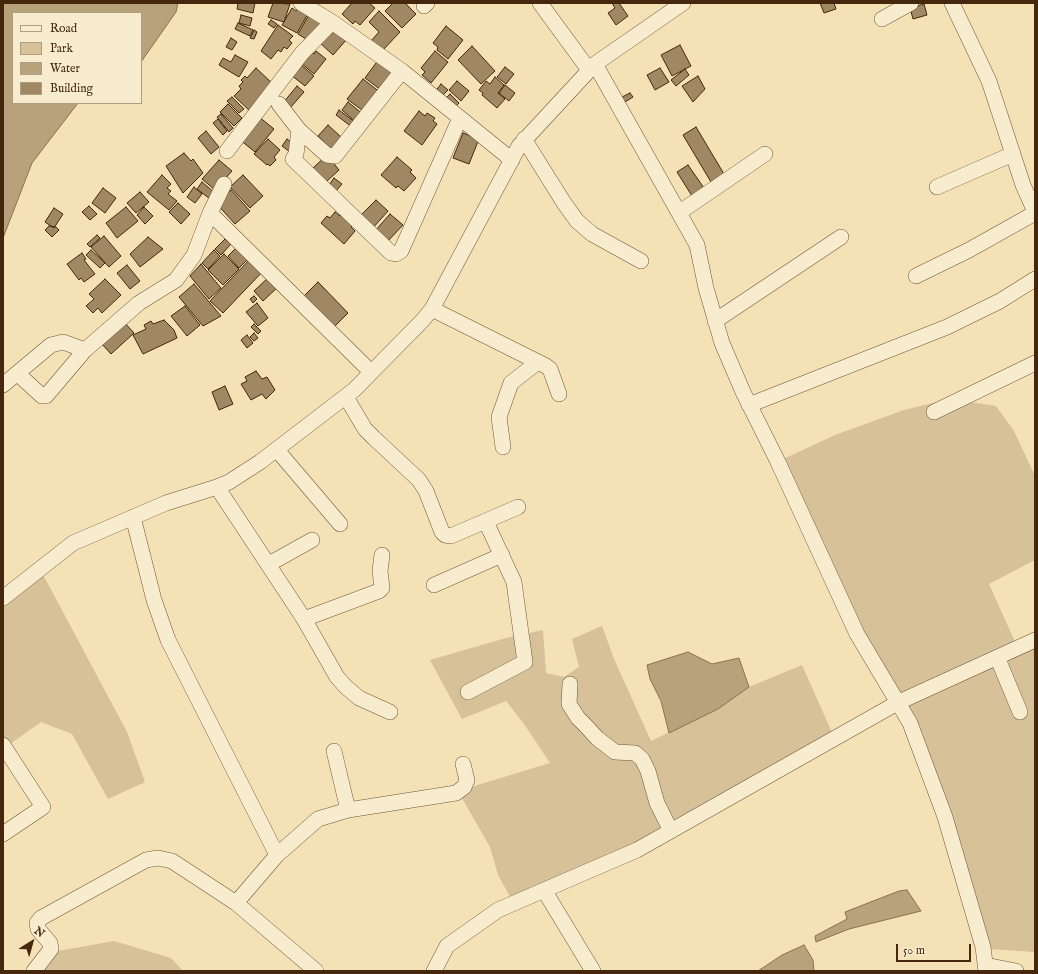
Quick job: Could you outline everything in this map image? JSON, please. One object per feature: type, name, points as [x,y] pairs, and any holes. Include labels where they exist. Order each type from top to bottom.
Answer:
[{"type":"street","points":[[301,3],[332,22],[402,71],[512,160]]},
{"type":"street","points":[[540,3],[592,67],[680,212],[697,245],[715,321],[722,343],[749,405],[778,462],[857,634],[899,702],[910,723],[945,817],[982,940],[986,968],[1016,971]]},
{"type":"street","points":[[3,598],[73,543],[166,503],[217,488],[242,474],[277,450],[346,397],[422,321],[432,309],[524,140],[592,67],[683,3]]},
{"type":"street","points":[[882,19],[911,3]]},
{"type":"street","points":[[916,276],[969,250],[1035,212],[1023,185],[989,82],[952,3]]},
{"type":"street","points":[[227,151],[302,53],[332,22]]},
{"type":"street","points":[[279,104],[299,130],[327,155],[335,156],[402,71]]},
{"type":"street","points":[[299,130],[296,154],[293,160],[391,252],[396,254],[401,251],[460,118]]},
{"type":"street","points":[[524,140],[577,221],[592,234],[640,261]]},
{"type":"street","points":[[680,212],[765,154]]},
{"type":"street","points":[[937,187],[1013,154]]},
{"type":"street","points":[[18,374],[42,396],[46,396],[85,350],[139,303],[176,280],[194,255],[210,213],[224,184]]},
{"type":"street","points":[[210,213],[370,372]]},
{"type":"street","points":[[715,321],[841,237]]},
{"type":"street","points":[[749,405],[947,327],[1000,301],[1035,279]]},
{"type":"street","points":[[432,309],[550,369],[559,394]]},
{"type":"street","points":[[3,385],[51,345],[63,342],[85,350]]},
{"type":"street","points":[[503,446],[499,417],[511,383],[538,362]]},
{"type":"street","points":[[934,412],[1035,363]]},
{"type":"street","points":[[346,397],[374,438],[419,480],[426,491],[442,532],[445,535],[451,536],[518,507]]},
{"type":"street","points":[[277,450],[340,524]]},
{"type":"street","points":[[217,488],[269,564],[304,619],[337,677],[346,688],[359,698],[390,712]]},
{"type":"street","points":[[133,517],[154,600],[168,640],[277,855]]},
{"type":"street","points":[[468,692],[525,662],[514,582],[486,522]]},
{"type":"street","points":[[269,564],[312,540]]},
{"type":"street","points":[[304,619],[379,591],[382,588],[380,571],[382,555]]},
{"type":"street","points":[[434,585],[502,555]]},
{"type":"street","points":[[434,971],[447,946],[457,937],[498,910],[637,850],[899,702],[998,659],[1035,640]]},
{"type":"street","points":[[998,659],[1020,712]]},
{"type":"street","points":[[570,684],[569,704],[578,718],[615,752],[635,753],[642,759],[648,771],[657,803],[671,831]]},
{"type":"street","points":[[3,745],[43,807],[3,834]]},
{"type":"street","points":[[334,751],[348,810]]},
{"type":"street","points":[[236,903],[277,855],[318,819],[348,810],[456,793],[464,787],[467,780],[463,764]]},
{"type":"street","points":[[34,971],[51,949],[50,943],[38,929],[38,923],[41,918],[146,860],[158,858],[172,861],[236,903],[316,971]]},
{"type":"street","points":[[544,890],[594,971]]},
{"type":"green space","points":[[950,399],[996,406],[1014,431],[1035,476],[1035,560],[989,584],[1016,644],[1035,636],[1035,952],[989,949],[948,817],[863,632],[779,461],[835,435],[904,410]]},
{"type":"green space","points":[[40,569],[127,732],[145,782],[108,799],[72,734],[41,722],[3,749],[3,598]]},
{"type":"green space","points":[[602,626],[614,659],[651,741],[718,709],[749,687],[802,665],[834,737],[705,809],[514,904],[498,875],[490,847],[458,791],[550,763],[524,724],[506,701],[462,719],[430,660],[506,638],[543,630],[546,673],[564,677],[579,667],[572,639]]},
{"type":"green space","points":[[114,941],[171,958],[183,971],[38,971],[58,951]]},
{"type":"water","points":[[3,3],[178,3],[176,12],[142,61],[142,12],[12,12],[12,104],[77,104],[32,163],[3,238]]},
{"type":"water","points":[[688,652],[712,664],[739,658],[749,687],[718,709],[669,733],[661,701],[650,679],[647,665]]},
{"type":"water","points":[[907,890],[921,911],[849,929],[816,942],[815,936],[847,919],[845,912],[899,891]]},
{"type":"water","points":[[804,945],[813,960],[814,971],[758,971],[782,955]]},
{"type":"building","points":[[238,3],[255,3],[253,13],[237,9]]},
{"type":"building","points":[[273,3],[290,4],[284,22],[268,17]]},
{"type":"building","points":[[352,3],[369,3],[375,8],[360,25],[355,21],[353,24],[342,14]]},
{"type":"building","points":[[393,3],[405,3],[416,14],[402,28],[385,11]]},
{"type":"building","points":[[612,3],[619,3],[628,16],[616,25],[608,13],[615,8]]},
{"type":"building","points":[[820,3],[834,3],[836,9],[824,13]]},
{"type":"building","points":[[924,4],[927,15],[913,19],[910,8]]},
{"type":"building","points":[[300,5],[310,10],[297,33],[282,25],[292,8],[296,11]]},
{"type":"building","points":[[311,11],[323,26],[311,42],[298,34]]},
{"type":"building","points":[[379,11],[400,32],[382,51],[371,41],[379,32],[369,22]]},
{"type":"building","points":[[241,15],[252,18],[250,26],[239,23]]},
{"type":"building","points":[[271,20],[277,24],[274,28],[268,24]]},
{"type":"building","points":[[238,23],[253,30],[250,36],[235,29]]},
{"type":"building","points":[[278,25],[293,36],[289,40],[292,43],[287,49],[284,47],[281,52],[278,50],[271,59],[261,51]]},
{"type":"building","points":[[446,26],[463,40],[448,59],[437,50],[438,47],[433,43]]},
{"type":"building","points":[[333,27],[347,39],[333,55],[319,42]]},
{"type":"building","points":[[254,30],[257,32],[254,39],[250,38]]},
{"type":"building","points":[[231,38],[237,42],[232,50],[226,47]]},
{"type":"building","points":[[680,45],[691,66],[672,76],[661,55]]},
{"type":"building","points":[[472,46],[495,71],[481,84],[458,60]]},
{"type":"building","points":[[311,51],[314,54],[316,51],[326,59],[314,74],[301,63]]},
{"type":"building","points":[[435,51],[448,62],[431,83],[422,75],[425,72],[421,68]]},
{"type":"building","points":[[235,55],[248,62],[239,77],[219,65],[223,58],[231,62]]},
{"type":"building","points":[[379,59],[395,71],[381,90],[365,78]]},
{"type":"building","points":[[300,64],[314,76],[305,86],[291,75]]},
{"type":"building","points":[[505,67],[514,74],[506,84],[497,77]]},
{"type":"building","points":[[256,68],[273,84],[253,114],[234,96],[241,89],[239,86],[243,82],[241,80],[245,76],[247,78]]},
{"type":"building","points":[[660,68],[669,82],[655,90],[647,75]]},
{"type":"building","points":[[685,69],[689,75],[676,86],[671,80]]},
{"type":"building","points":[[698,76],[705,89],[693,102],[682,86]]},
{"type":"building","points":[[495,77],[504,85],[498,93],[505,99],[497,108],[482,95],[483,93],[479,90],[486,81],[490,84]]},
{"type":"building","points":[[363,79],[381,93],[366,113],[347,99]]},
{"type":"building","points":[[457,81],[469,91],[461,101],[449,90]]},
{"type":"building","points":[[441,84],[448,90],[440,98],[434,93]]},
{"type":"building","points":[[505,85],[515,93],[509,101],[499,93]]},
{"type":"building","points":[[297,86],[304,92],[290,108],[283,103]]},
{"type":"building","points":[[630,93],[633,97],[625,102],[622,97]]},
{"type":"building","points":[[450,94],[459,103],[452,110],[443,101]]},
{"type":"building","points":[[232,97],[244,109],[239,113],[227,101]]},
{"type":"building","points":[[348,102],[364,115],[357,123],[342,110]]},
{"type":"building","points":[[228,104],[242,118],[234,126],[220,112]]},
{"type":"building","points":[[339,110],[356,123],[352,127],[336,115]]},
{"type":"building","points":[[419,111],[425,116],[427,113],[435,118],[433,121],[437,124],[422,145],[404,131]]},
{"type":"building","points":[[221,114],[233,128],[229,132],[217,117]]},
{"type":"building","points":[[258,116],[274,129],[255,152],[239,139]]},
{"type":"building","points":[[218,119],[227,131],[223,135],[213,123]]},
{"type":"building","points":[[328,125],[341,137],[331,149],[318,136]]},
{"type":"building","points":[[696,127],[724,174],[711,182],[683,135]]},
{"type":"building","points":[[206,131],[219,147],[211,154],[198,138]]},
{"type":"building","points":[[463,133],[479,139],[469,164],[453,158]]},
{"type":"building","points":[[268,139],[280,150],[274,157],[276,160],[270,166],[254,154]]},
{"type":"building","points":[[287,139],[296,146],[294,155],[282,146]]},
{"type":"building","points":[[184,153],[191,161],[193,159],[203,173],[183,193],[166,166]]},
{"type":"building","points":[[327,155],[339,170],[326,182],[313,168]]},
{"type":"building","points":[[397,157],[412,170],[410,172],[416,178],[404,191],[398,186],[396,188],[381,175]]},
{"type":"building","points":[[219,160],[232,171],[215,190],[202,179]]},
{"type":"building","points":[[688,165],[704,188],[692,196],[677,172]]},
{"type":"building","points":[[162,175],[171,184],[167,188],[171,191],[168,194],[177,201],[169,210],[147,192]]},
{"type":"building","points":[[243,175],[263,196],[250,208],[230,187]]},
{"type":"building","points":[[334,178],[342,184],[336,191],[329,185]]},
{"type":"building","points":[[202,182],[215,193],[210,199],[197,189]]},
{"type":"building","points":[[194,187],[202,194],[195,203],[187,197]]},
{"type":"building","points":[[103,188],[116,198],[105,213],[92,203]]},
{"type":"building","points":[[231,190],[250,211],[235,224],[216,203]]},
{"type":"building","points":[[140,192],[149,202],[136,213],[127,203]]},
{"type":"building","points":[[376,200],[388,211],[372,229],[359,217]]},
{"type":"building","points":[[178,203],[190,214],[181,224],[169,212]]},
{"type":"building","points":[[89,206],[97,214],[90,220],[82,212]]},
{"type":"building","points":[[126,207],[138,221],[117,238],[106,223]]},
{"type":"building","points":[[144,207],[153,216],[145,224],[137,215]]},
{"type":"building","points":[[54,208],[63,214],[54,228],[45,222]]},
{"type":"building","points":[[335,212],[340,216],[342,214],[353,224],[351,227],[355,231],[344,244],[321,223],[327,216],[330,218]]},
{"type":"building","points":[[390,214],[403,225],[386,243],[374,232]]},
{"type":"building","points":[[49,226],[56,227],[59,230],[52,237],[45,230]]},
{"type":"building","points":[[97,235],[100,238],[90,247],[87,244]]},
{"type":"building","points":[[104,236],[121,256],[109,267],[91,247]]},
{"type":"building","points":[[148,237],[163,249],[140,267],[130,254]]},
{"type":"building","points":[[225,239],[231,244],[221,255],[215,249]]},
{"type":"building","points":[[237,247],[248,259],[239,268],[228,256]]},
{"type":"building","points":[[91,250],[105,263],[100,268],[86,255]]},
{"type":"building","points":[[214,250],[220,256],[208,269],[202,263]]},
{"type":"building","points":[[82,253],[86,259],[84,260],[95,274],[84,282],[81,278],[79,280],[67,264]]},
{"type":"building","points":[[224,254],[239,269],[223,285],[208,270]]},
{"type":"building","points":[[253,256],[266,268],[223,313],[210,301]]},
{"type":"building","points":[[201,264],[221,288],[209,299],[190,276]]},
{"type":"building","points":[[127,265],[140,281],[130,289],[117,273]]},
{"type":"building","points":[[271,275],[280,285],[263,301],[254,291]]},
{"type":"building","points":[[105,279],[121,295],[102,313],[98,308],[93,313],[86,306],[94,299],[89,294]]},
{"type":"building","points":[[318,282],[348,313],[333,328],[303,297]]},
{"type":"building","points":[[194,284],[221,316],[203,326],[179,297]]},
{"type":"building","points":[[254,296],[257,299],[253,303],[250,299]]},
{"type":"building","points":[[257,303],[268,318],[258,326],[246,312]]},
{"type":"building","points":[[185,306],[200,325],[187,336],[171,316]]},
{"type":"building","points":[[164,320],[174,330],[177,338],[143,354],[133,335],[146,329],[144,325],[151,321],[153,324]]},
{"type":"building","points":[[124,322],[134,333],[111,354],[101,343]]},
{"type":"building","points":[[254,324],[261,331],[258,334],[251,327]]},
{"type":"building","points":[[254,333],[258,338],[254,341],[250,337]]},
{"type":"building","points":[[247,335],[253,343],[247,348],[241,340]]},
{"type":"building","points":[[256,371],[262,379],[267,377],[275,390],[266,399],[262,394],[251,400],[241,384],[247,381],[245,377]]},
{"type":"building","points":[[225,386],[233,404],[219,410],[212,392]]}]
